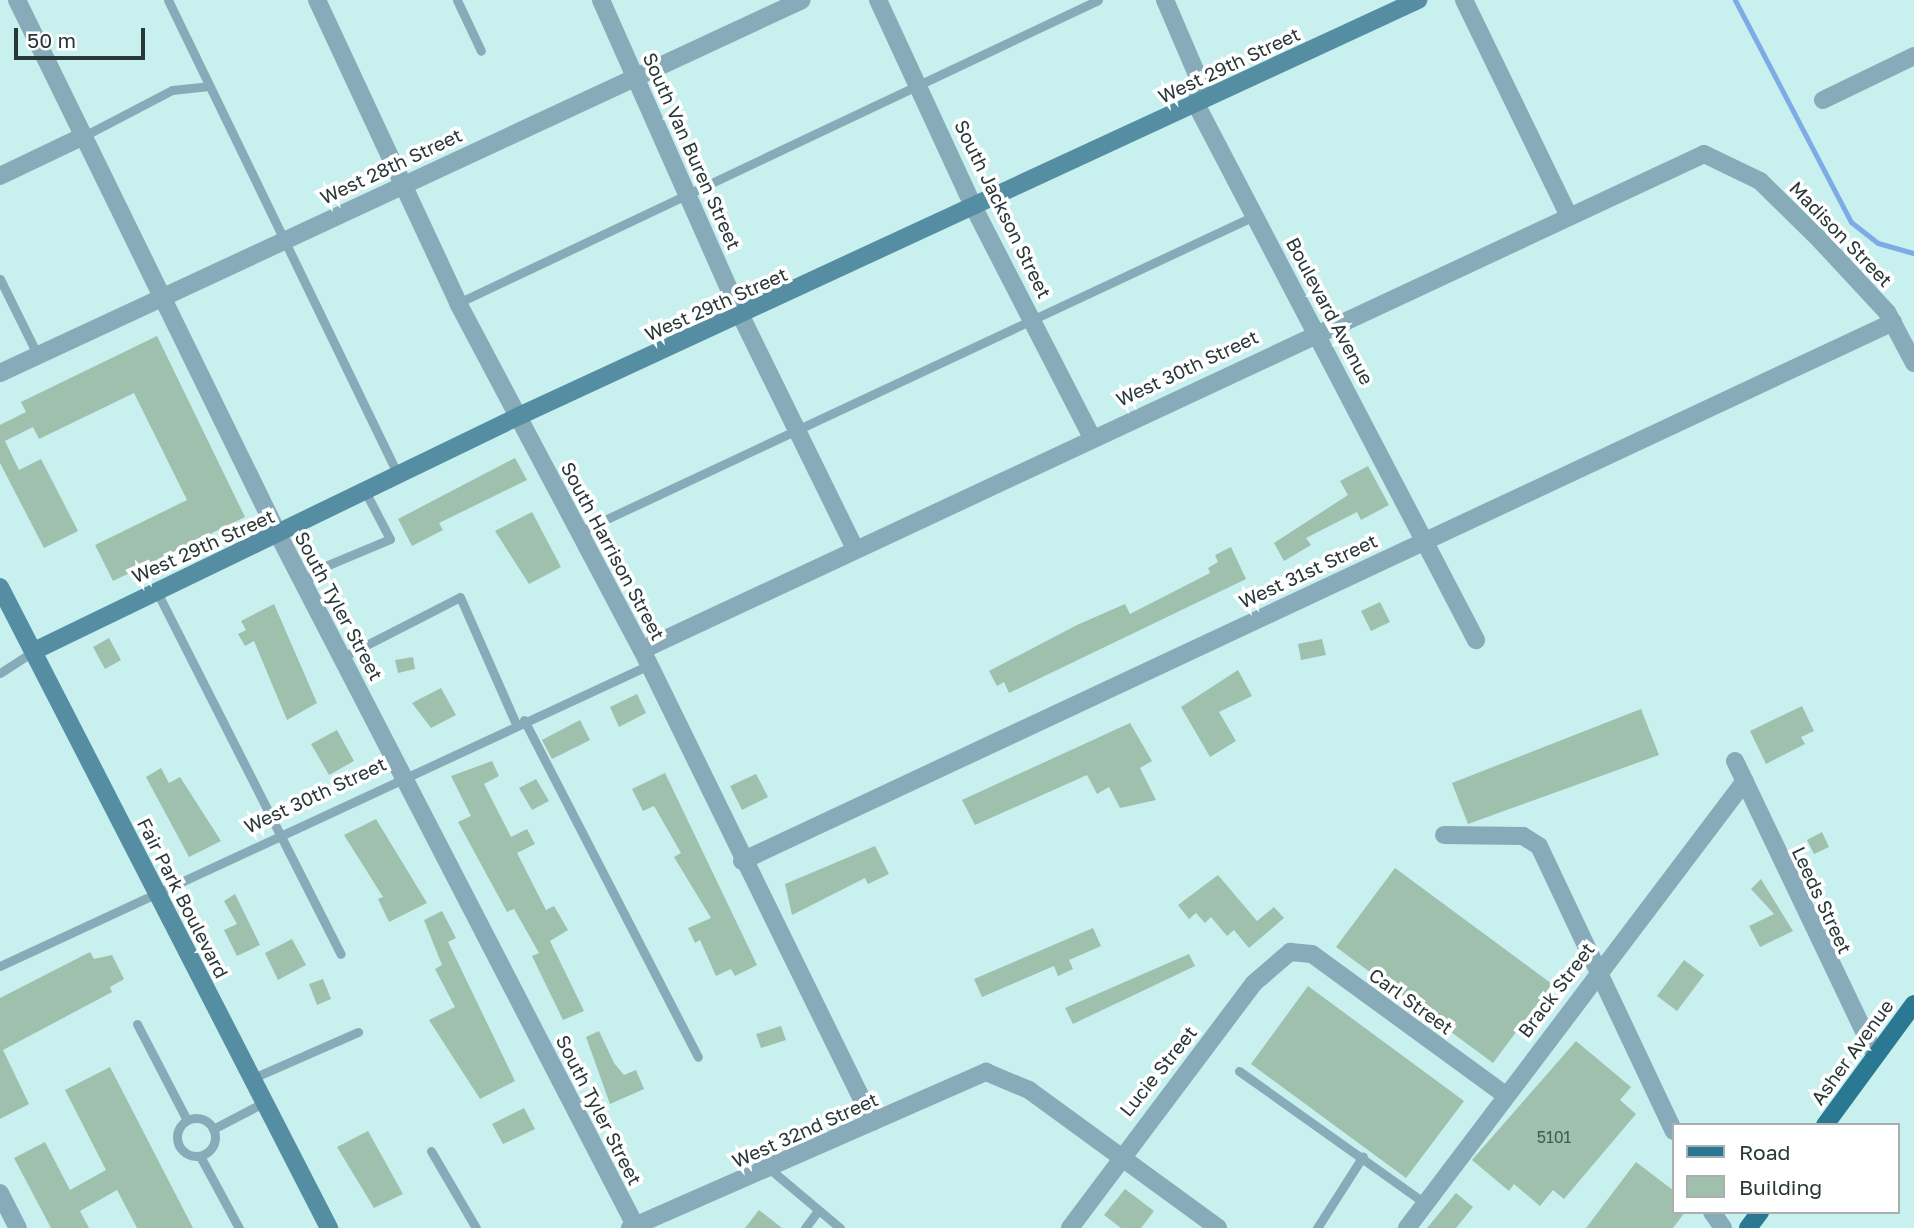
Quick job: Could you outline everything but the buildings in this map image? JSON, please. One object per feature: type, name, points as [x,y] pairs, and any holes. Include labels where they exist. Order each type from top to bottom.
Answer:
[{"type":"main road","name":"Asher Avenue","points":[[1826,1123],[1914,1004]]},
{"type":"street","name":"South Tyler Street","points":[[17,0],[279,536],[306,583],[633,1227]]},
{"type":"street","name":"South Harrison Street","points":[[317,0],[405,182],[458,303],[519,416],[577,533],[646,658],[742,860],[873,1122]]},
{"type":"street","name":"South Van Buren Street","points":[[601,0],[689,190],[741,316],[798,426],[854,547]]},
{"type":"street","name":"West 28th Street","points":[[0,373],[405,182],[802,0]]},
{"type":"street","name":"South Jackson Street","points":[[878,0],[919,82],[974,208],[1033,317],[1091,436]]},
{"type":"street","name":"Boulevard Avenue","points":[[1166,0],[1201,84],[1196,104],[1427,539],[1476,640]]},
{"type":"street","name":"West 29th Street","points":[[33,651],[156,590],[279,536],[519,416],[741,316],[1418,0]]},
{"type":"street","points":[[1464,0],[1568,214]]},
{"type":"street","points":[[1823,100],[1914,56]]},
{"type":"street","points":[[0,176],[84,136]]},
{"type":"street","name":"West 30th Street","points":[[646,658],[854,547],[1568,214],[1703,154],[1752,176]]},
{"type":"street","name":"Madison Street","points":[[1752,176],[1893,322],[1914,363]]},
{"type":"street","name":"West 31st Street","points":[[742,860],[1893,322]]},
{"type":"street","name":"Fair Park Boulevard","points":[[0,587],[262,1103],[329,1228]]},
{"type":"street","name":"Leeds Street","points":[[1735,761],[1875,1055]]},
{"type":"street","name":"Brack Street","points":[[1406,1228],[1504,1094],[1745,782]]},
{"type":"street","points":[[1444,835],[1531,838],[1600,968],[1672,1126]]},
{"type":"street","name":"Carl Street","points":[[1290,952],[1311,954],[1504,1094]]},
{"type":"street","name":"Lucie Street","points":[[1070,1228],[1119,1155],[1268,965],[1290,952]]},
{"type":"street","name":"West 32nd Street","points":[[633,1227],[771,1170],[986,1072],[1029,1090],[1119,1155]]},
{"type":"street","points":[[1119,1155],[1218,1228]]},
{"type":"street","points":[[0,1193],[18,1228]]},
{"type":"lane","points":[[168,0],[399,477]]},
{"type":"lane","points":[[457,0],[481,51]]},
{"type":"lane","points":[[458,303],[689,190],[1098,0]]},
{"type":"lane","points":[[84,136],[172,90],[209,86]]},
{"type":"lane","points":[[577,533],[798,426],[1256,215]]},
{"type":"lane","points":[[0,279],[37,354]]},
{"type":"lane","points":[[306,583],[316,570],[390,539],[366,493]]},
{"type":"lane","points":[[156,590],[341,954]]},
{"type":"lane","points":[[343,657],[460,597],[520,722],[698,1058]]},
{"type":"lane","points":[[0,673],[33,651]]},
{"type":"lane","name":"West 30th Street","points":[[0,966],[520,722],[646,658]]},
{"type":"lane","points":[[137,1024],[187,1120]]},
{"type":"lane","points":[[251,1079],[358,1032]]},
{"type":"lane","points":[[1239,1071],[1363,1156],[1425,1203]]},
{"type":"lane","points":[[213,1129],[262,1103]]},
{"type":"lane","points":[[187,1120],[205,1120],[213,1129],[214,1142],[200,1156]]},
{"type":"lane","points":[[187,1120],[177,1134],[179,1146],[200,1156],[239,1228]]},
{"type":"lane","points":[[431,1151],[476,1228]]},
{"type":"lane","points":[[1317,1228],[1363,1156]]},
{"type":"lane","points":[[771,1170],[840,1228]]},
{"type":"lane","points":[[805,1228],[818,1211]]},
{"type":"waterway","points":[[1735,0],[1851,222],[1878,243],[1914,253]]}]
